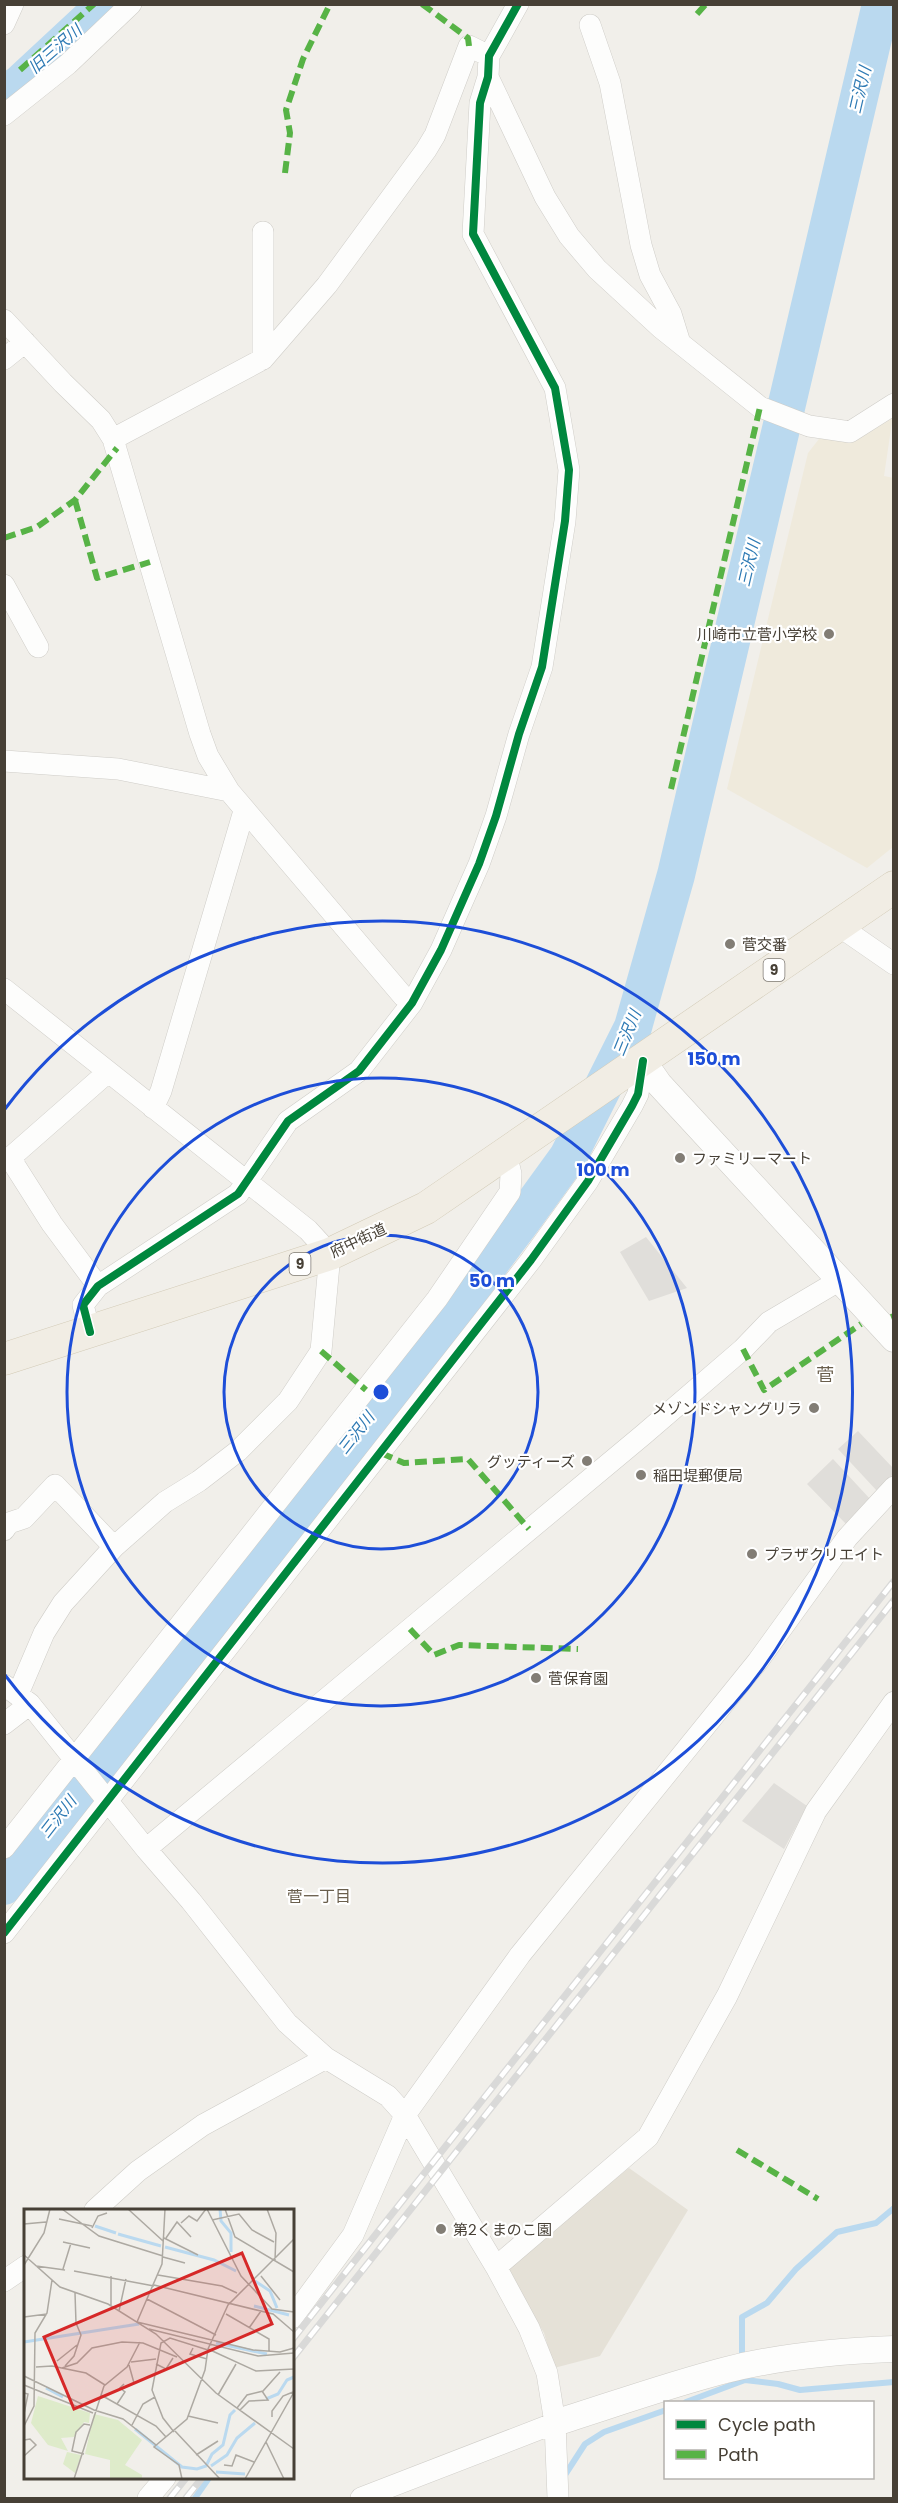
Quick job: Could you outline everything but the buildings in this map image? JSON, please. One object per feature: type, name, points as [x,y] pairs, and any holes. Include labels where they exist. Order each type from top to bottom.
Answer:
[{"type":"main road","name":"9","points":[[646,1069],[894,887]]},
{"type":"main road","name":"府中街道","points":[[4,1359],[330,1254],[426,1208],[579,1103],[646,1069]]},
{"type":"street","points":[[4,24],[13,4]]},
{"type":"street","points":[[4,115],[68,64],[131,4]]},
{"type":"street","points":[[90,1332],[83,1305],[98,1286],[238,1194],[288,1121],[358,1071],[412,1003],[441,950],[479,864],[542,667],[565,521],[569,470],[555,388],[473,234],[480,103],[488,77],[489,56],[518,4]]},
{"type":"street","points":[[590,25],[610,83],[641,245],[650,275],[671,314],[680,343]]},
{"type":"street","points":[[113,440],[263,359],[327,285],[426,150],[435,135],[470,46],[489,56]]},
{"type":"street","points":[[488,77],[545,198],[569,236],[597,269],[680,343],[760,407],[809,426],[850,432],[894,404]]},
{"type":"street","points":[[263,232],[263,359]]},
{"type":"street","points":[[4,320],[101,420],[113,440],[208,756],[244,811],[403,996],[412,1003]]},
{"type":"street","points":[[4,359],[25,342]]},
{"type":"street","points":[[4,585],[38,647]]},
{"type":"street","points":[[4,761],[118,769],[229,791]]},
{"type":"street","points":[[153,1108],[161,1092],[244,811]]},
{"type":"street","points":[[839,926],[894,964]]},
{"type":"street","points":[[4,989],[247,1180],[308,1230],[330,1254],[321,1351],[288,1401],[238,1451],[199,1481],[165,1502],[114,1547],[63,1603],[44,1633],[4,1724]]},
{"type":"street","points":[[4,1933],[531,1260],[588,1181],[632,1106],[646,1069],[894,1339]]},
{"type":"street","points":[[98,1286],[52,1224],[10,1158],[108,1072]]},
{"type":"street","points":[[4,1848],[437,1299],[510,1192],[511,1174],[506,1153]]},
{"type":"street","points":[[146,1849],[643,1435],[742,1349],[769,1322],[840,1280]]},
{"type":"street","points":[[4,1530],[9,1523],[24,1518],[55,1485],[114,1547]]},
{"type":"street","points":[[294,2315],[353,2235],[405,2115],[520,1955],[758,1661],[847,1538],[894,1487]]},
{"type":"street","points":[[17,1695],[109,1801],[287,2023],[326,2058],[388,2096],[405,2115],[496,2267],[529,2328],[547,2373],[555,2423],[558,2499]]},
{"type":"street","points":[[496,2267],[648,2137],[727,1996],[816,1811],[894,1702]]},
{"type":"street","points":[[97,2209],[138,2172],[203,2125],[326,2058]]},
{"type":"street","points":[[4,2281],[24,2267]]},
{"type":"street","points":[[361,2499],[555,2423],[665,2387],[728,2370],[841,2351],[894,2349]]},
{"type":"street","points":[[148,2499],[164,2479]]},
{"type":"shaded area","name":"川崎市立菅小学校","points":[[893,415],[884,476],[894,478],[893,847],[867,868],[727,789],[808,453],[819,439],[849,439]]},
{"type":"shaded area","points":[[646,1237],[687,1288],[649,1301],[620,1252]]},
{"type":"shaded area","points":[[858,1431],[893,1468],[893,1474],[878,1492],[838,1449]]},
{"type":"shaded area","points":[[833,1459],[871,1500],[847,1525],[807,1484]]},
{"type":"shaded area","points":[[774,1783],[807,1806],[784,1849],[742,1821]]},
{"type":"shaded area","points":[[629,2168],[688,2210],[600,2356],[554,2368],[544,2333],[504,2266]]},
{"type":"waterway","name":"旧三沢川","points":[[4,94],[20,84],[106,4]]},
{"type":"waterway","name":"三沢川","points":[[4,1886],[443,1326],[523,1219],[568,1157],[633,1027],[676,875],[881,4]]},
{"type":"waterway","points":[[742,2354],[742,2317],[767,2303],[796,2269],[837,2232],[876,2223],[894,2208]]},
{"type":"waterway","points":[[689,2401],[745,2380],[778,2384],[800,2390],[894,2382]]},
{"type":"waterway","points":[[563,2478],[585,2444],[604,2432],[664,2411]]},
{"type":"waterway","points":[[195,2498],[208,2479]]},
{"type":"railway","points":[[294,2337],[894,1581]]},
{"type":"railway","points":[[294,2356],[894,1600]]},
{"type":"railway","points":[[170,2498],[185,2479]]},
{"type":"railway","points":[[186,2498],[201,2479]]},
{"type":"marked path","points":[[20,70],[94,4]]},
{"type":"marked path","points":[[285,173],[290,133],[286,110],[303,59],[330,4]]},
{"type":"marked path","points":[[422,4],[468,38],[469,46]]},
{"type":"marked path","points":[[697,14],[706,4]]},
{"type":"marked path","points":[[671,789],[760,407]]},
{"type":"marked path","points":[[4,538],[37,527],[75,500],[117,448]]},
{"type":"marked path","points":[[75,500],[97,578],[150,562]]},
{"type":"marked path","points":[[743,1349],[764,1390],[861,1324]]},
{"type":"marked path","points":[[321,1351],[366,1390]]},
{"type":"marked path","points":[[381,1453],[404,1463],[468,1459],[529,1529]]},
{"type":"marked path","points":[[410,1629],[434,1655],[459,1645],[578,1649]]},
{"type":"marked path","points":[[737,2150],[818,2199]]},
{"type":"cycle path","points":[[90,1332],[83,1305],[98,1286],[238,1194],[288,1121],[359,1071],[412,1003],[441,950],[479,864],[496,816],[519,734],[542,667],[565,521],[569,470],[555,388],[473,234],[480,103],[488,77],[489,56],[518,4]]},
{"type":"cycle path","points":[[4,1933],[531,1260],[588,1181],[632,1106],[638,1094],[643,1061]]},
{"type":"place","name":"川崎市立菅小学校","points":[[829,634]]},
{"type":"place","name":"菅交番","points":[[730,944]]},
{"type":"place","name":"ファミリーマート","points":[[680,1158]]},
{"type":"place","name":"メゾンドシャングリラ","points":[[814,1408]]},
{"type":"place","name":"グッティーズ","points":[[587,1461]]},
{"type":"place","name":"稲田堤郵便局","points":[[641,1475]]},
{"type":"place","name":"プラザクリエイト","points":[[752,1554]]},
{"type":"place","name":"菅保育園","points":[[536,1678]]},
{"type":"place","name":"第2くまのこ園","points":[[441,2229]]},
{"type":"district","name":"菅","points":[[825,1374]]},
{"type":"district","name":"菅一丁目","points":[[319,1896]]}]
